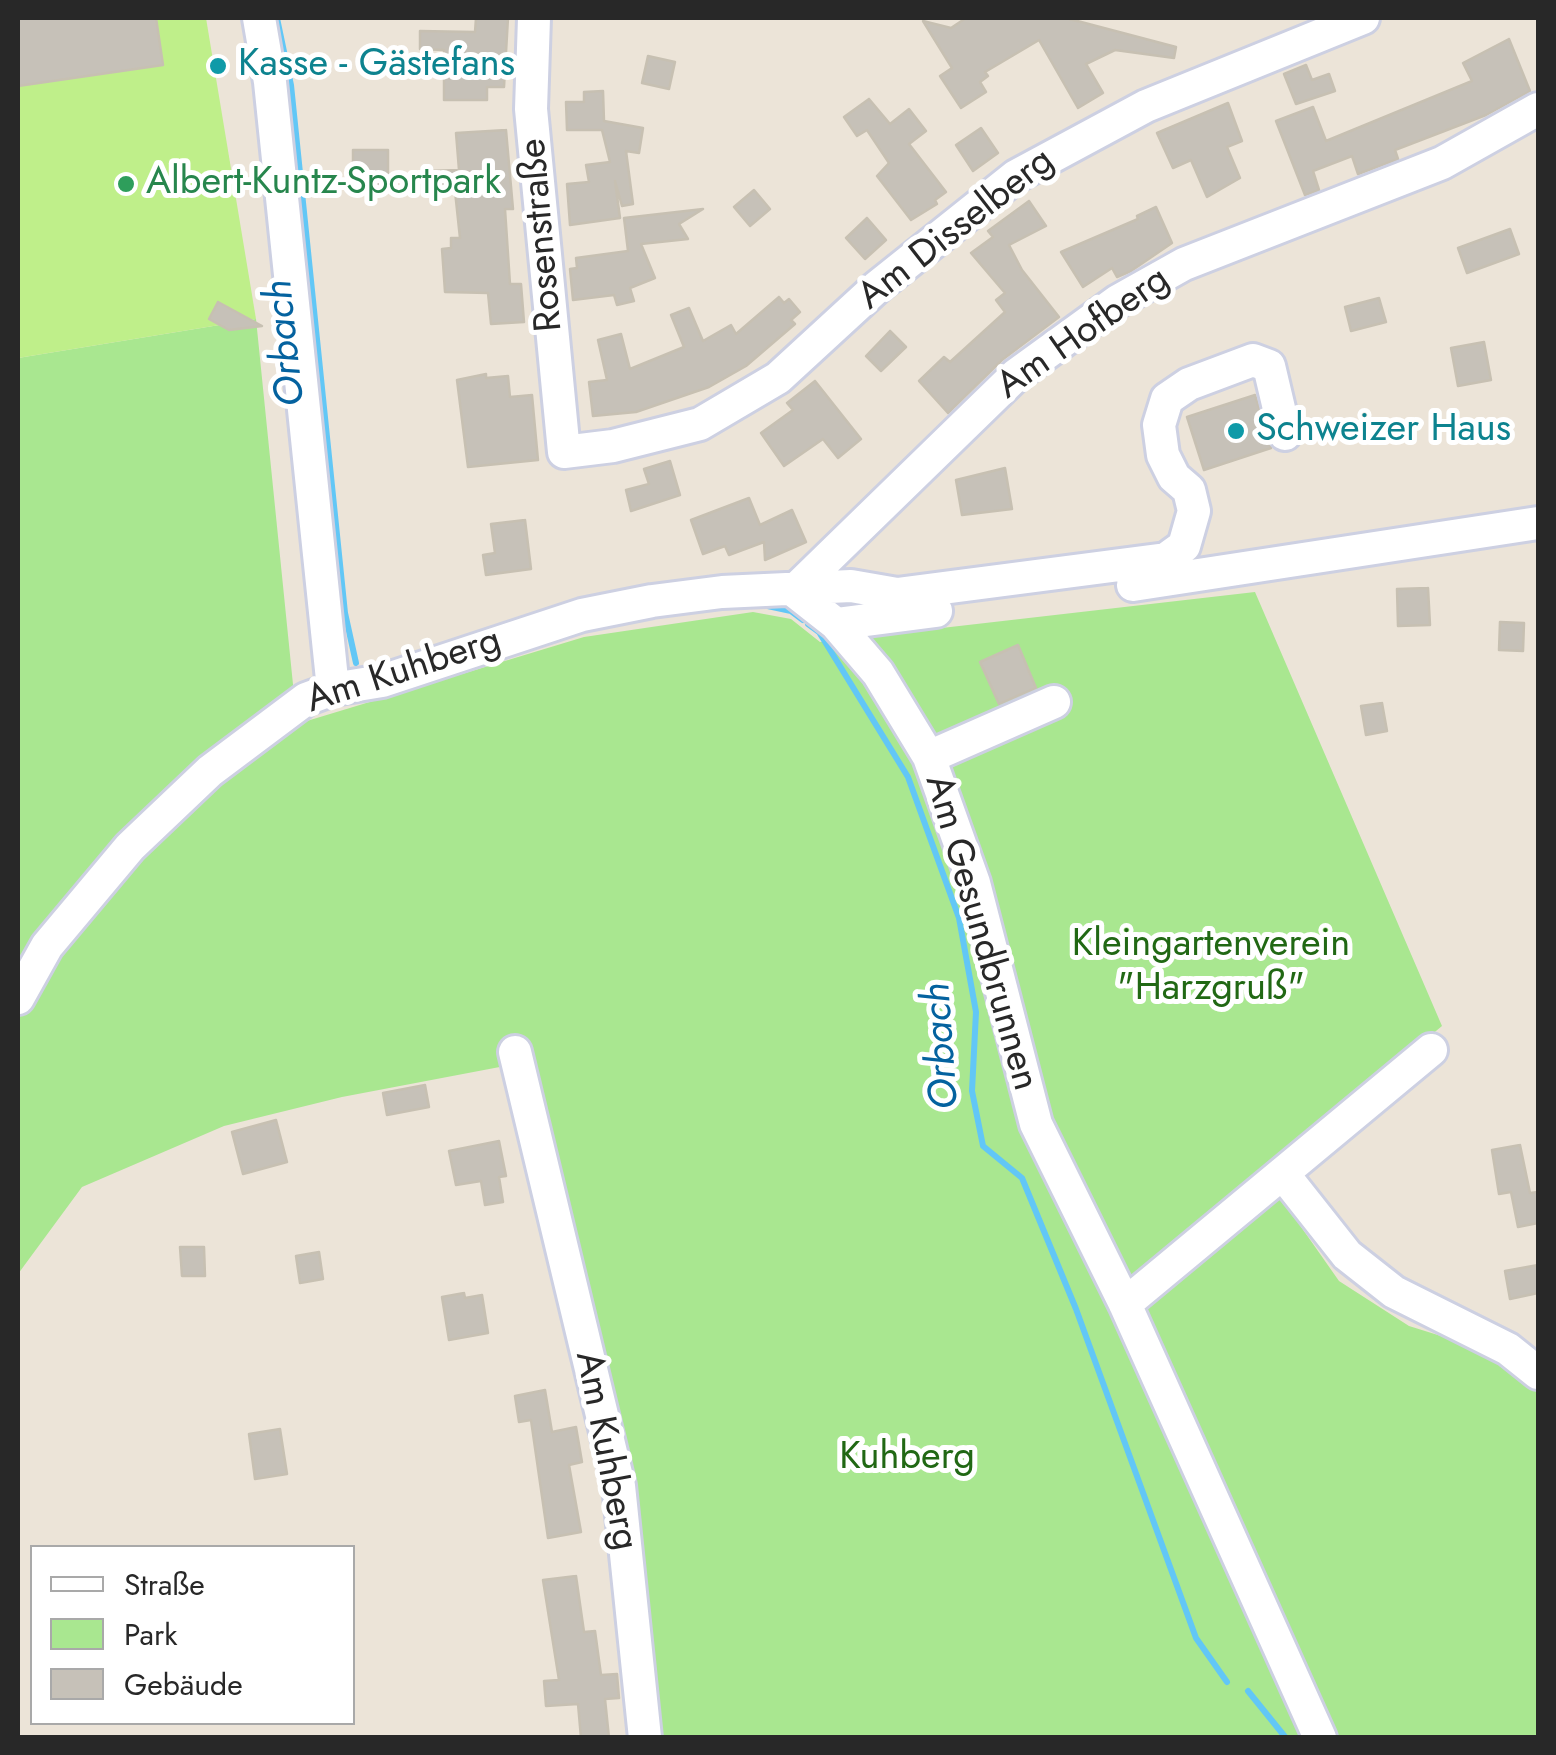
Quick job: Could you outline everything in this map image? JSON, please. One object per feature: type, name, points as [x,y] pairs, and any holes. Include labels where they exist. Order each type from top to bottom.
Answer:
[{"type":"street","points":[[259,18],[272,102],[333,689]]},
{"type":"street","name":"Rosenstraße","points":[[534,18],[531,109],[564,452]]},
{"type":"street","name":"Am Disselberg","points":[[564,452],[613,446],[700,424],[778,378],[878,287],[1016,176],[1146,106],[1363,18]]},
{"type":"street","name":"Am Hofberg","points":[[794,592],[1002,388],[1118,301],[1184,264],[1442,163],[1538,109]]},
{"type":"street","name":"Am Kuhberg","points":[[18,998],[47,946],[130,847],[210,770],[306,699],[333,689],[382,681],[582,615],[722,592],[794,592],[851,586],[897,594],[1166,559],[1184,546],[1194,511],[1189,490],[1174,477],[1164,455],[1159,425],[1167,399],[1189,384],[1253,360],[1270,366],[1285,434]]},
{"type":"street","points":[[836,624],[1259,569],[1538,523]]},
{"type":"street","name":"Am Gesundbrunnen","points":[[794,592],[836,624],[878,674],[929,756],[974,883],[1036,1124],[1125,1304],[1320,1738]]},
{"type":"street","points":[[929,756],[1054,702]]},
{"type":"street","points":[[1125,1304],[1432,1050]]},
{"type":"street","name":"Am Kuhberg","points":[[515,1052],[620,1486],[645,1738]]},
{"type":"street","points":[[1283,1174],[1347,1256],[1378,1280],[1508,1349],[1538,1373]]},
{"type":"green space","name":"Albert-Kuntz-Sportpark","points":[[18,18],[206,18],[256,319],[18,358]]},
{"type":"green space","name":"Kuhberg","points":[[256,319],[297,724],[584,637],[753,612],[791,619],[820,642],[1255,592],[1442,1026],[1264,1174],[1339,1281],[1409,1326],[1486,1350],[1538,1390],[1538,1737],[653,1737],[526,1062],[342,1097],[224,1126],[82,1187],[18,1274],[18,358]]},
{"type":"building","points":[[18,18],[156,18],[163,65],[18,86]]},
{"type":"building","points":[[476,18],[508,18],[504,87],[487,87],[487,100],[444,100],[444,50],[420,49],[420,31],[475,32]]},
{"type":"building","points":[[966,18],[1066,18],[1176,47],[1174,58],[1115,50],[1086,64],[1103,93],[1078,108],[1039,40],[985,72],[988,76],[980,82],[986,92],[961,108],[940,76],[952,68],[923,21],[951,28]]},
{"type":"building","points":[[1509,39],[1530,91],[1486,115],[1395,150],[1398,159],[1358,174],[1352,156],[1313,171],[1319,190],[1305,195],[1276,121],[1313,107],[1326,141],[1472,81],[1463,63]]},
{"type":"building","points":[[648,56],[675,62],[669,89],[642,83]]},
{"type":"building","points":[[1306,65],[1312,80],[1329,74],[1335,91],[1296,104],[1284,74]]},
{"type":"building","points":[[603,91],[604,121],[643,128],[639,153],[626,151],[633,204],[622,206],[615,181],[620,218],[570,225],[567,184],[589,182],[586,165],[610,162],[602,130],[567,130],[566,102],[584,102],[584,92]]},
{"type":"building","points":[[869,99],[890,124],[909,109],[926,131],[909,144],[946,192],[935,200],[937,204],[911,220],[877,176],[889,163],[867,130],[857,136],[844,117]]},
{"type":"building","points":[[1228,103],[1242,141],[1227,147],[1240,178],[1207,197],[1191,160],[1173,168],[1157,133]]},
{"type":"building","points":[[981,128],[998,153],[973,171],[956,145]]},
{"type":"building","points":[[506,130],[513,209],[505,209],[510,284],[521,284],[524,322],[491,324],[488,293],[445,292],[442,249],[451,248],[451,238],[460,238],[455,191],[428,191],[427,171],[459,170],[456,133]]},
{"type":"building","points":[[353,150],[388,150],[388,190],[353,190]]},
{"type":"building","points":[[754,190],[770,209],[750,226],[734,207]]},
{"type":"building","points":[[1029,201],[1046,226],[1009,245],[1022,270],[1059,317],[1002,360],[948,413],[919,381],[944,357],[950,362],[1005,312],[996,300],[1005,293],[971,253],[993,237],[988,231]]},
{"type":"building","points":[[1156,207],[1172,243],[1131,271],[1117,277],[1112,268],[1083,287],[1061,252],[1138,219],[1137,216]]},
{"type":"building","points":[[703,209],[679,224],[688,239],[641,244],[655,278],[630,288],[634,301],[617,305],[614,295],[573,300],[570,269],[577,268],[576,258],[628,251],[624,218]]},
{"type":"building","points":[[867,218],[886,240],[865,259],[846,238]]},
{"type":"building","points":[[1510,229],[1519,254],[1467,273],[1458,248]]},
{"type":"building","points":[[779,297],[784,303],[789,299],[800,312],[791,320],[795,324],[746,366],[709,387],[636,412],[593,416],[589,382],[607,380],[598,340],[621,334],[630,369],[684,347],[671,315],[689,308],[703,341],[731,325],[736,334]]},
{"type":"building","points":[[1379,298],[1386,322],[1351,331],[1345,307]]},
{"type":"building","points":[[218,302],[262,326],[229,330],[209,319]]},
{"type":"building","points":[[890,331],[906,347],[881,371],[866,356]]},
{"type":"building","points":[[1484,342],[1491,380],[1458,386],[1451,348]]},
{"type":"building","points":[[486,374],[486,378],[508,376],[510,397],[532,395],[538,460],[468,467],[457,380]]},
{"type":"building","points":[[815,381],[861,439],[838,458],[823,439],[784,466],[761,433],[793,410],[787,403]]},
{"type":"building","name":"Schweizer Haus","points":[[1255,395],[1271,448],[1204,470],[1187,417]]},
{"type":"building","points":[[670,461],[680,495],[631,511],[626,490],[649,484],[644,469]]},
{"type":"building","points":[[1005,468],[1012,509],[962,515],[956,480]]},
{"type":"building","points":[[749,498],[760,525],[792,510],[806,542],[765,560],[764,542],[729,555],[725,546],[703,554],[691,520]]},
{"type":"building","points":[[525,520],[531,569],[486,575],[483,555],[495,553],[491,524]]},
{"type":"building","points":[[1428,588],[1430,625],[1398,626],[1397,589]]},
{"type":"building","points":[[1500,622],[1524,623],[1523,651],[1499,650]]},
{"type":"building","points":[[1018,645],[1036,688],[999,704],[980,662]]},
{"type":"building","points":[[1382,703],[1387,731],[1366,735],[1361,706]]},
{"type":"building","points":[[425,1085],[429,1107],[387,1115],[383,1093]]},
{"type":"building","points":[[276,1120],[287,1162],[243,1174],[232,1132]]},
{"type":"building","points":[[499,1141],[506,1176],[499,1177],[503,1202],[485,1205],[481,1181],[456,1185],[449,1151]]},
{"type":"building","points":[[1520,1145],[1530,1193],[1538,1192],[1538,1223],[1518,1227],[1511,1192],[1499,1194],[1492,1150]]},
{"type":"building","points":[[180,1247],[204,1247],[205,1276],[182,1276]]},
{"type":"building","points":[[319,1252],[323,1279],[300,1283],[296,1256]]},
{"type":"building","points":[[1538,1265],[1538,1293],[1510,1299],[1505,1271]]},
{"type":"building","points":[[464,1293],[465,1298],[482,1295],[488,1333],[449,1340],[442,1297]]},
{"type":"building","points":[[545,1390],[552,1432],[576,1427],[582,1462],[569,1465],[581,1532],[548,1538],[531,1420],[519,1422],[515,1396]]},
{"type":"building","points":[[280,1429],[287,1474],[255,1479],[249,1434]]},
{"type":"building","points":[[576,1576],[584,1632],[595,1631],[601,1675],[617,1674],[619,1698],[605,1699],[609,1738],[581,1738],[578,1704],[546,1706],[544,1681],[559,1680],[543,1580]]},
{"type":"waterway","name":"Orbach","points":[[277,18],[291,85],[345,613],[356,663]]},
{"type":"waterway","name":"Orbach","points":[[763,605],[791,611],[803,620]]},
{"type":"waterway","name":"Orbach","points":[[808,624],[819,632],[908,777],[959,918],[976,1012],[972,1091],[983,1146],[1022,1178],[1076,1309],[1196,1638],[1227,1682]]},
{"type":"waterway","name":"Orbach","points":[[1248,1691],[1286,1738]]},
{"type":"place","name":"Kasse - Gästefans","points":[[218,66]]},
{"type":"place","name":"Albert-Kuntz-Sportpark","points":[[126,184]]},
{"type":"place","name":"Schweizer Haus","points":[[1236,431]]},
{"type":"park label","name":"Kleingartenverein \"Harzgruß\"","points":[[1211,968]]}]
